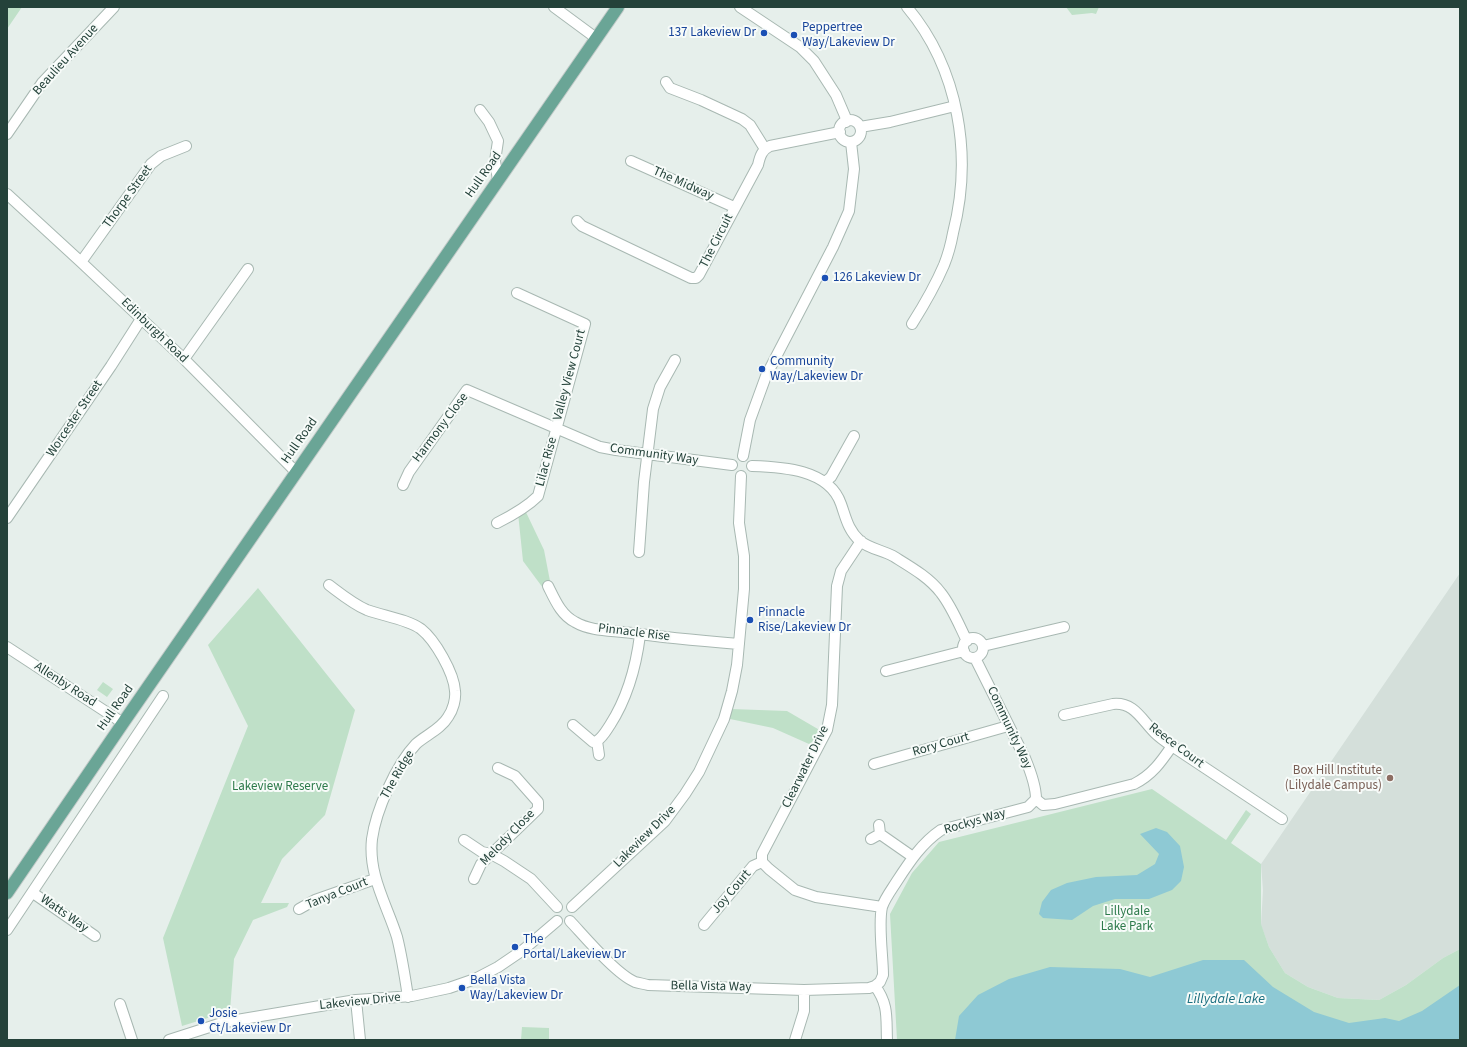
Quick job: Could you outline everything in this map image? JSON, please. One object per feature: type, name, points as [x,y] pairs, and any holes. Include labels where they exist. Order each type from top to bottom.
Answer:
[{"type":"main road","name":"Hull Road","points":[[7,893],[122,723],[618,7]]},
{"type":"street","name":"Beaulieu Avenue","points":[[7,134],[42,83],[114,7]]},
{"type":"street","points":[[554,7],[596,38]]},
{"type":"street","points":[[740,7],[793,42],[814,61],[836,95],[846,122]]},
{"type":"street","points":[[907,7],[930,39],[942,63],[950,84],[963,155],[961,194],[956,225],[944,264],[925,304],[912,324]]},
{"type":"street","points":[[666,82],[670,88],[701,100],[742,119],[750,125],[765,149],[770,146],[840,132]]},
{"type":"street","points":[[860,127],[890,122],[955,106]]},
{"type":"street","points":[[480,110],[489,122],[498,141],[495,161],[498,180]]},
{"type":"street","points":[[846,122],[856,122],[860,127],[859,137],[854,141],[851,142],[844,140],[840,135],[841,126],[846,122]]},
{"type":"street","points":[[743,456],[750,420],[766,376],[833,247],[849,211],[854,169],[851,142]]},
{"type":"street","name":"Thorpe Street","points":[[81,262],[150,164],[161,156],[186,146]]},
{"type":"street","name":"The Circuit","points":[[577,221],[582,226],[691,278],[696,278],[758,165],[761,154],[765,149]]},
{"type":"street","name":"The Midway","points":[[631,161],[734,207]]},
{"type":"street","name":"Edinburgh Road","points":[[7,194],[184,359],[296,472]]},
{"type":"street","points":[[184,359],[248,269]]},
{"type":"street","name":"Valley View Court","points":[[517,293],[585,324],[556,427]]},
{"type":"street","name":"Worcester Street","points":[[7,518],[111,366],[141,319]]},
{"type":"street","points":[[639,552],[644,482],[653,409],[660,387],[675,360]]},
{"type":"street","name":"Harmony Close","points":[[403,486],[409,472],[467,390],[556,427]]},
{"type":"street","name":"Community Way","points":[[556,427],[600,447],[732,465]]},
{"type":"street","name":"Lilac Rise","points":[[497,523],[538,496],[556,427]]},
{"type":"street","points":[[825,482],[831,477],[854,436]]},
{"type":"street","points":[[743,456],[749,460],[752,466],[749,473],[741,476],[734,471],[732,465],[736,459],[743,456]]},
{"type":"street","points":[[752,466],[782,467],[813,476],[825,482],[837,495],[850,529],[861,541],[874,549],[891,556],[924,577],[947,601],[965,646],[966,655],[970,658],[980,656],[983,651],[983,646],[979,640],[973,638],[965,646],[886,671]]},
{"type":"street","name":"Lakeview Drive","points":[[572,908],[664,821],[685,794],[706,759],[724,719],[732,691],[737,665],[745,577],[744,556],[739,523],[741,476]]},
{"type":"street","name":"Clearwater Drive","points":[[762,862],[762,854],[827,730],[832,705],[837,586],[841,571],[861,541]]},
{"type":"street","name":"The Ridge","points":[[329,585],[365,609],[404,621],[420,628],[432,641],[442,656],[452,677],[455,691],[454,705],[448,718],[439,727],[416,744],[403,762],[384,797],[372,839],[371,863],[375,879],[397,938],[408,997]]},
{"type":"street","name":"Pinnacle Rise","points":[[548,586],[560,608],[574,622],[585,627],[640,635],[739,644]]},
{"type":"street","points":[[983,646],[1064,627]]},
{"type":"street","points":[[572,725],[593,742],[597,741],[606,732],[623,701],[630,682],[636,663],[640,635]]},
{"type":"street","name":"Allenby Road","points":[[7,647],[122,723]]},
{"type":"street","name":"Community Way","points":[[975,658],[1029,769],[1036,793],[1036,799]]},
{"type":"street","points":[[7,930],[164,696]]},
{"type":"street","name":"Reece Court","points":[[1064,715],[1113,704],[1121,703],[1128,705],[1156,734],[1172,746],[1282,819]]},
{"type":"street","name":"Rory Court","points":[[874,764],[1008,726]]},
{"type":"street","points":[[597,741],[599,755]]},
{"type":"street","points":[[1036,799],[1043,805],[1056,804],[1134,784],[1144,779],[1154,771],[1172,746]]},
{"type":"street","name":"Melody Close","points":[[474,879],[481,864],[538,809],[538,802],[514,776],[498,768]]},
{"type":"street","name":"Rockys Way","points":[[875,986],[880,982],[883,975],[882,907],[886,898],[913,857],[931,837],[942,830],[1028,807],[1036,799]]},
{"type":"street","points":[[877,833],[913,857]]},
{"type":"street","points":[[464,840],[482,852],[491,854],[531,879],[557,907]]},
{"type":"street","points":[[762,862],[795,890],[816,897],[882,907]]},
{"type":"street","name":"Joy Court","points":[[704,925],[753,866],[762,862]]},
{"type":"street","name":"Tanya Court","points":[[299,909],[315,900],[375,879]]},
{"type":"street","name":"Watts Way","points":[[33,893],[94,936]]},
{"type":"street","points":[[565,904],[572,908],[574,915],[570,921],[563,924],[557,921],[554,915],[557,907],[565,904]]},
{"type":"street","name":"Lakeview Drive","points":[[169,1040],[224,1022],[356,1000],[408,997],[437,991],[475,979],[498,967],[523,950],[557,921]]},
{"type":"street","name":"Bella Vista Way","points":[[570,921],[625,976],[635,982],[648,985],[804,990],[869,988],[875,986]]},
{"type":"street","points":[[875,986],[881,994],[885,1004],[887,1040]]},
{"type":"street","points":[[795,1040],[804,1011],[804,990]]},
{"type":"street","points":[[356,1000],[360,1040]]},
{"type":"street","points":[[120,1004],[132,1040]]},
{"type":"shaded area","name":"Box Hill Institute (Lilydale Campus)","points":[[1460,573],[1460,949],[1443,958],[1406,985],[1379,1000],[1338,998],[1308,987],[1285,973],[1269,947],[1261,925],[1263,890],[1261,864]]},
{"type":"green space","points":[[7,7],[22,7],[7,29]]},
{"type":"green space","points":[[1066,7],[1099,7],[1096,14],[1072,15]]},
{"type":"green space","points":[[524,508],[544,550],[550,581],[543,588],[523,561],[518,513]]},
{"type":"green space","name":"Lakeview Reserve","points":[[258,588],[355,710],[325,815],[282,859],[261,903],[289,903],[287,907],[253,920],[234,959],[230,1011],[182,1026],[163,938],[248,726],[208,645]]},
{"type":"green space","points":[[103,682],[113,689],[107,697],[97,690]]},
{"type":"green space","points":[[731,709],[787,711],[823,732],[818,748],[773,728],[730,719]]},
{"type":"green space","name":"Lillydale Lake Park","points":[[1152,789],[1226,840],[1246,810],[1251,814],[1231,843],[1261,864],[1261,924],[1269,947],[1285,973],[1308,987],[1338,998],[1379,1000],[1406,985],[1443,958],[1460,949],[1460,1040],[897,1040],[890,914],[912,873],[939,842]]},
{"type":"green space","points":[[522,1027],[549,1028],[549,1040],[521,1040]]},
{"type":"water","points":[[1156,828],[1167,832],[1180,846],[1184,867],[1181,881],[1172,890],[1149,899],[1115,899],[1093,906],[1072,920],[1043,918],[1039,914],[1042,902],[1051,890],[1067,883],[1096,877],[1137,875],[1155,864],[1159,854],[1140,834]]},
{"type":"water","name":"Lillydale Lake","points":[[1203,960],[1244,960],[1273,987],[1314,1012],[1349,1023],[1385,1018],[1399,1021],[1422,1011],[1460,985],[1460,1040],[955,1040],[959,1016],[978,995],[1009,979],[1050,967],[1120,969],[1150,977]]},
{"type":"place","name":"137 Lakeview Dr","points":[[764,33]]},
{"type":"place","name":"Peppertree Way/Lakeview Dr","points":[[794,35]]},
{"type":"place","name":"126 Lakeview Dr","points":[[825,278]]},
{"type":"place","name":"Community Way/Lakeview Dr","points":[[762,369]]},
{"type":"place","name":"Pinnacle Rise/Lakeview Dr","points":[[750,620]]},
{"type":"place","name":"Box Hill Institute (Lilydale Campus)","points":[[1390,778]]},
{"type":"place","name":"The Portal/Lakeview Dr","points":[[515,947]]},
{"type":"place","name":"Bella Vista Way/Lakeview Dr","points":[[462,988]]},
{"type":"place","name":"Josie Ct/Lakeview Dr","points":[[201,1021]]}]
